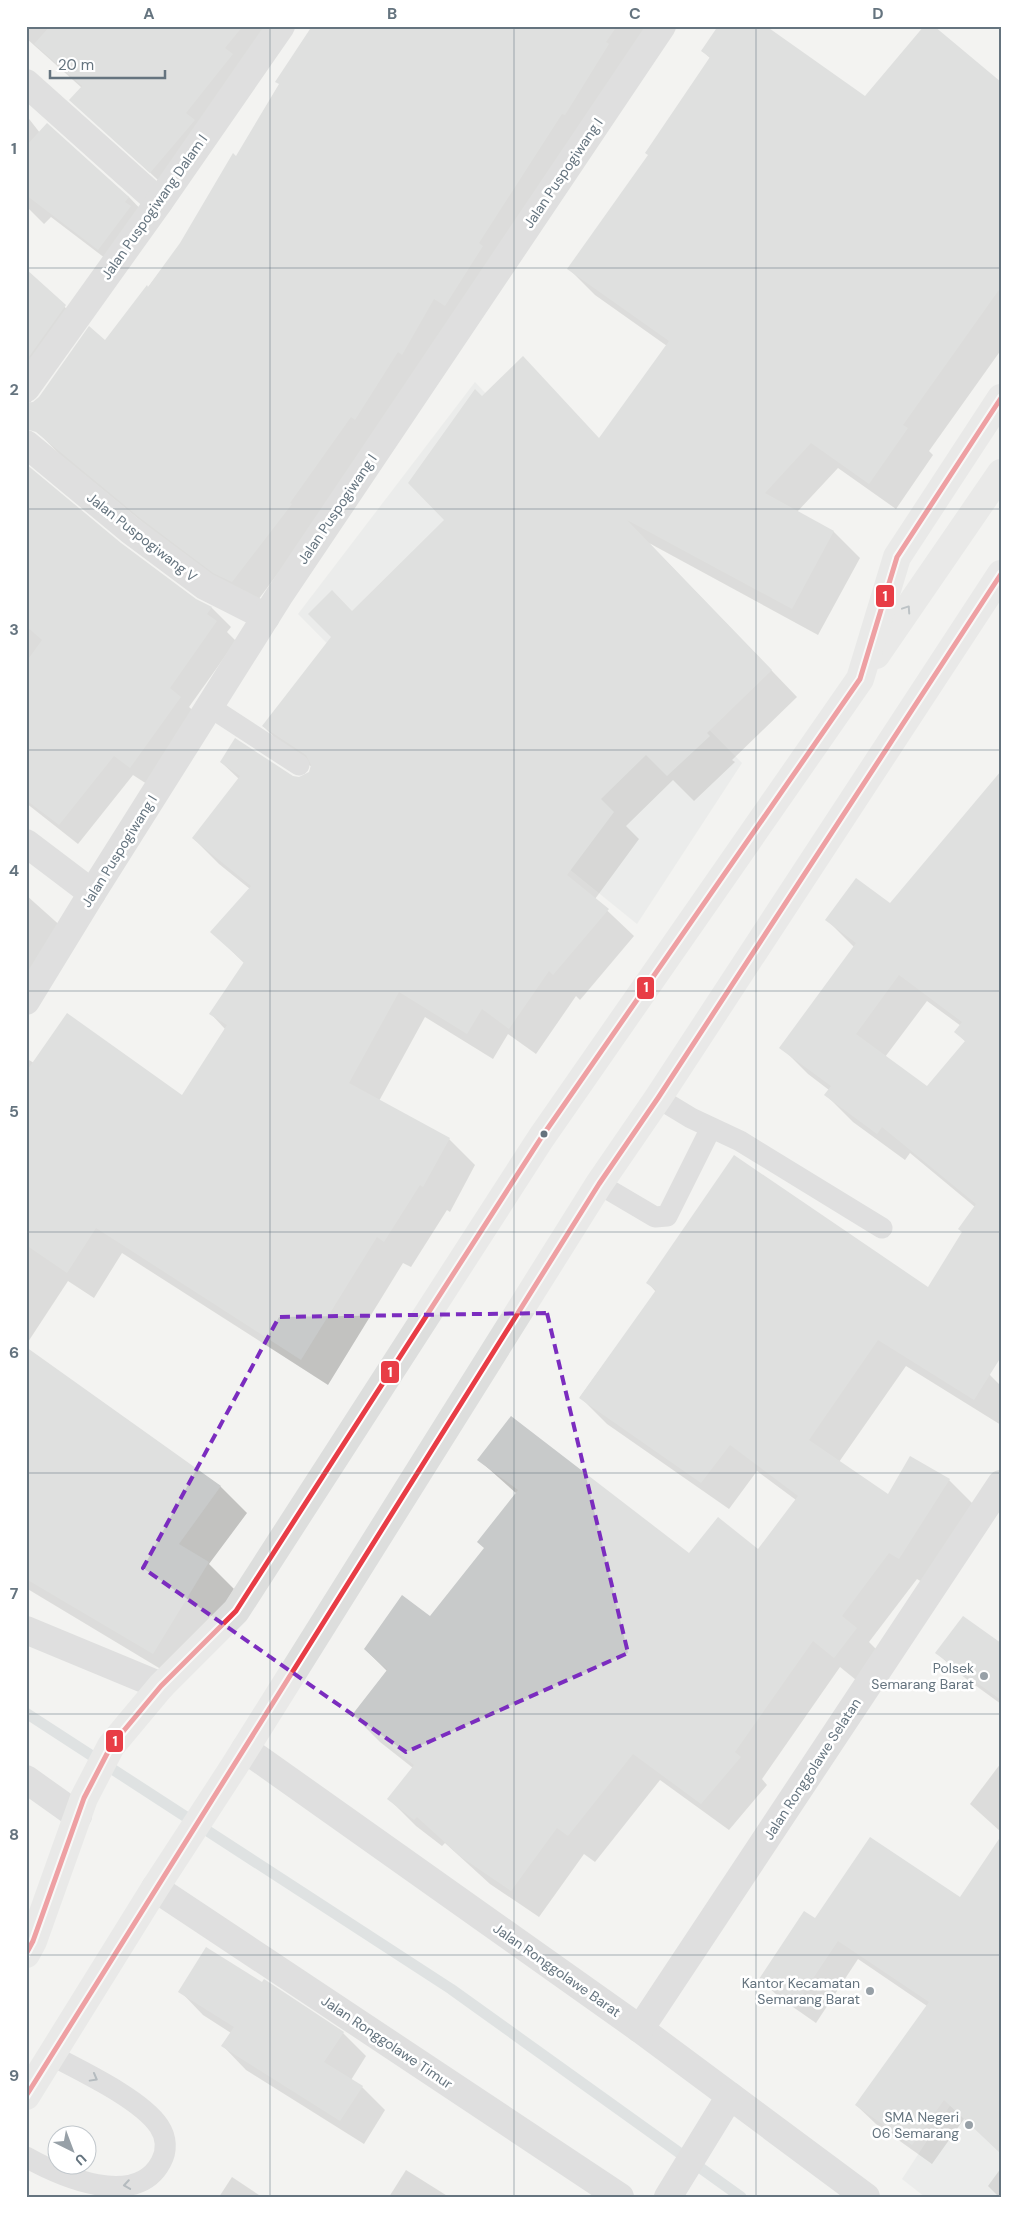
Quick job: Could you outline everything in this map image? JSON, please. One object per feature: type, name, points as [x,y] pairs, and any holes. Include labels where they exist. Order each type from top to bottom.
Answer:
[{"type":"highway","points":[[860,679],[897,556],[1001,398]]},
{"type":"highway","points":[[26,1954],[33,1941],[81,1807],[111,1746],[153,1695],[236,1611],[541,1138],[995,481]]},
{"type":"highway","points":[[26,2096],[599,1184],[658,1098],[1001,574]]},
{"type":"street","name":"Jalan Puspogiwang Dalam I","points":[[26,388],[160,202],[281,26]]},
{"type":"street","name":"Jalan Puspogiwang I","points":[[26,1001],[266,617],[662,26]]},
{"type":"street","points":[[26,83],[160,202]]},
{"type":"street","name":"Jalan Puspogiwang V","points":[[26,444],[130,530],[205,586],[266,617]]},
{"type":"street","points":[[26,842],[92,893]]},
{"type":"street","name":"Jalan Ronggolawe Selatan","points":[[640,2030],[1001,1484]]},
{"type":"street","points":[[26,1630],[153,1695]]},
{"type":"street","name":"Jalan Ronggolawe Barat","points":[[240,1757],[640,2030],[724,2107],[866,2197]]},
{"type":"street","points":[[26,1779],[81,1807]]},
{"type":"street","name":"Jalan Ronggolawe Timur","points":[[155,1888],[620,2197]]},
{"type":"street","points":[[668,2197],[724,2107]]},
{"type":"lane","points":[[210,706],[299,765]]},
{"type":"lane","points":[[658,1098],[690,1118],[740,1141],[882,1228]]},
{"type":"lane","points":[[599,1184],[655,1217],[666,1216],[711,1128]]},
{"type":"lane","points":[[26,2157],[63,2176],[106,2187],[140,2183],[156,2170],[165,2152],[165,2138],[159,2126],[139,2107],[119,2092],[51,2055]]},
{"type":"highlighted area","points":[[547,1313],[628,1653],[406,1752],[143,1568],[279,1317]]},
{"type":"shaded area","points":[[475,382],[563,476],[648,668],[742,763],[637,924],[473,791],[298,614]]},
{"type":"shaded area","name":"SMA Negeri 06 Semarang","points":[[1001,2034],[1001,2197],[925,2197],[902,2179],[972,2072]]},
{"type":"building","points":[[50,26],[243,26],[225,48],[233,54],[186,113],[195,120],[150,173],[69,100],[82,86],[34,44]]},
{"type":"building","points":[[312,26],[617,26],[606,42],[609,44],[565,115],[562,114],[479,243],[483,246],[445,306],[434,299],[402,355],[398,352],[355,420],[351,417],[290,503],[292,504],[232,582],[213,573],[140,518],[36,432],[26,429],[26,403],[33,402],[39,397],[89,326],[105,340],[147,285],[148,287],[180,243],[233,153],[236,156],[279,84],[275,82]]},
{"type":"building","points":[[718,26],[766,26],[865,96],[924,26],[934,26],[1001,82],[1001,287],[903,425],[908,428],[869,484],[811,443],[765,493],[834,531],[792,609],[627,520],[772,670],[707,733],[710,736],[667,776],[646,755],[601,799],[614,812],[567,875],[609,909],[553,975],[549,971],[509,1029],[482,1009],[467,1034],[399,992],[349,1083],[450,1138],[423,1187],[420,1185],[384,1242],[377,1237],[301,1360],[96,1228],[67,1273],[26,1245],[26,1072],[67,1013],[182,1095],[227,1025],[209,1014],[244,962],[210,932],[251,886],[192,838],[240,776],[220,762],[235,738],[293,776],[299,777],[309,772],[311,765],[306,755],[262,726],[331,637],[308,614],[332,590],[352,611],[444,520],[408,483],[475,389],[482,396],[523,356],[599,438],[669,341],[567,269],[648,155],[645,153],[710,57],[701,51]]},
{"type":"building","points":[[47,123],[129,197],[125,202],[131,206],[98,250],[26,195],[26,146]]},
{"type":"building","points":[[26,269],[66,305],[26,361]]},
{"type":"building","points":[[26,464],[121,543],[196,599],[212,607],[207,614],[217,621],[170,688],[181,697],[130,768],[114,756],[59,825],[26,800],[26,662],[42,640],[26,626]]},
{"type":"building","points":[[1001,771],[1001,1357],[974,1400],[878,1340],[809,1440],[888,1494],[910,1456],[950,1479],[899,1559],[889,1553],[842,1616],[857,1628],[834,1658],[813,1641],[735,1752],[741,1757],[701,1804],[633,1754],[568,1836],[557,1828],[511,1891],[461,1857],[417,1817],[414,1820],[387,1799],[414,1765],[352,1715],[387,1670],[364,1649],[402,1595],[430,1616],[484,1548],[477,1542],[518,1490],[477,1460],[511,1416],[689,1553],[718,1517],[758,1549],[798,1496],[730,1445],[701,1483],[579,1398],[656,1290],[646,1283],[734,1155],[928,1287],[962,1232],[958,1229],[976,1204],[882,1127],[877,1134],[824,1095],[831,1086],[779,1048],[856,943],[825,920],[856,878],[890,903]],"holes":[[[899,975],[962,1022],[954,1032],[965,1041],[927,1086],[856,1034]]]},
{"type":"building","points":[[26,1347],[221,1486],[179,1544],[209,1562],[153,1654],[26,1579]]},
{"type":"building","name":"Polsek Semarang Barat","points":[[963,1616],[1001,1643],[1001,1700],[935,1653]]},
{"type":"building","points":[[1001,1836],[1001,2154],[944,2100],[912,2145],[855,2105],[929,2002],[838,1941],[796,2004],[759,1979],[804,1911],[815,1918],[870,1837],[960,1897]]},
{"type":"building","points":[[206,1947],[262,1982],[264,1979],[344,2032],[324,2062],[363,2086],[340,2121],[221,2046],[234,2027],[178,1992]]},
{"type":"waterway","points":[[26,1713],[451,1989],[741,2197]]},
{"type":"transit line","name":"1","points":[[26,1954],[33,1941],[84,1798],[111,1746],[161,1686],[236,1611],[541,1138],[860,679],[897,557],[1001,398]]},
{"type":"transit line","name":"1","points":[[26,2096],[599,1184],[658,1098],[1001,574]]},
{"type":"place","name":"Polsek Semarang Barat","points":[[984,1676]]},
{"type":"place","name":"Kantor Kecamatan Semarang Barat","points":[[870,1991]]},
{"type":"place","name":"SMA Negeri 06 Semarang","points":[[969,2125]]}]
